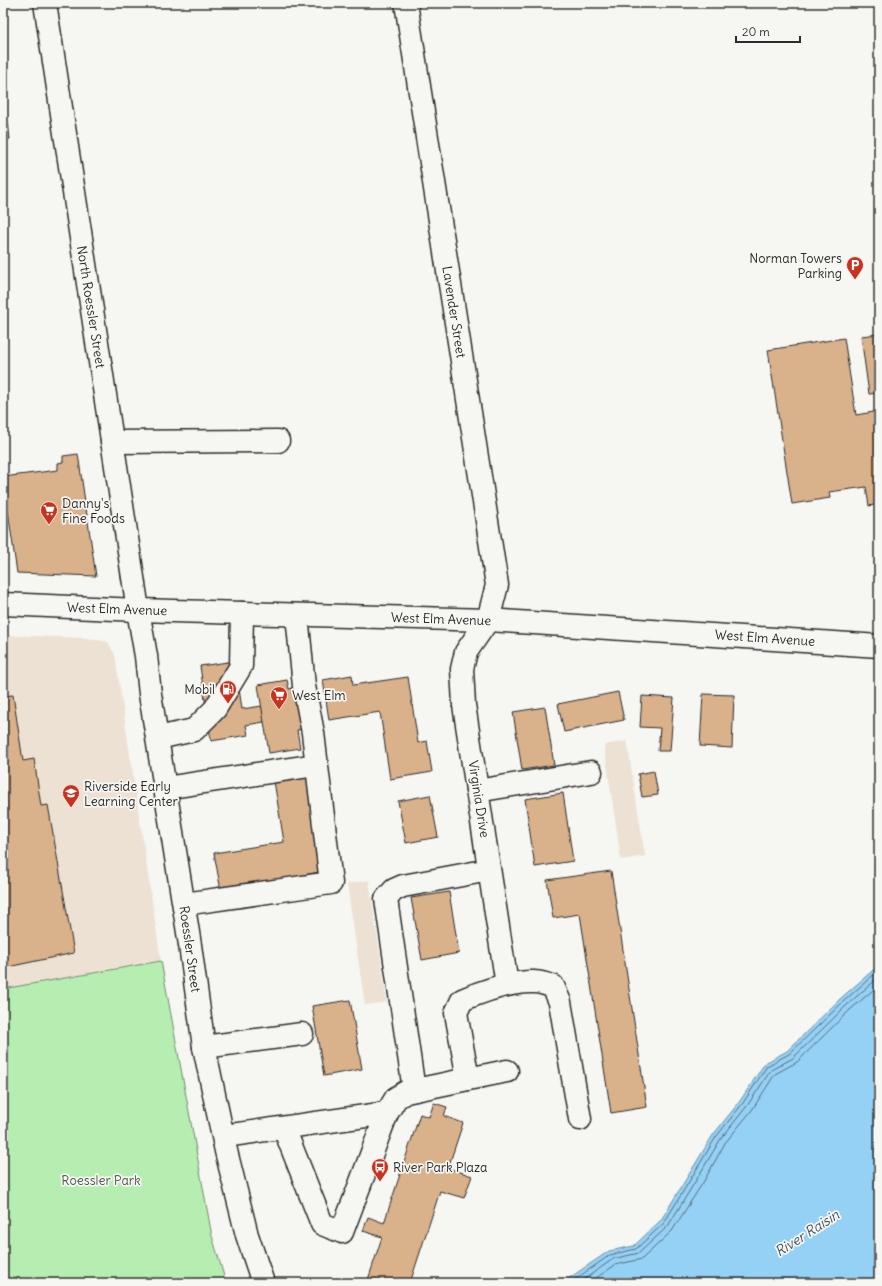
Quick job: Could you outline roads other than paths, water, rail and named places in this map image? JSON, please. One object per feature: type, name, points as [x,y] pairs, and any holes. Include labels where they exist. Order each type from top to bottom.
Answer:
[{"type":"street","name":"North Roessler Street","points":[[45,3],[138,610]]},
{"type":"street","name":"Lavender Street","points":[[406,3],[497,585],[488,620]]},
{"type":"street","points":[[112,442],[278,441]]},
{"type":"street","name":"West Elm Avenue","points":[[3,604],[138,610],[488,620],[879,646]]},
{"type":"street","name":"Roessler Street","points":[[138,610],[146,656],[150,694],[192,953],[204,1047],[226,1151],[246,1235],[263,1283]]},
{"type":"street","points":[[158,738],[194,730],[215,709],[241,666],[242,613]]},
{"type":"street","points":[[184,904],[331,883],[313,733],[304,686],[296,615]]},
{"type":"street","name":"Virginia Drive","points":[[488,620],[466,652],[462,669],[464,705],[507,985]]},
{"type":"street","points":[[165,788],[316,765]]},
{"type":"street","points":[[477,792],[591,772]]},
{"type":"street","points":[[414,1090],[386,899],[394,890],[403,886],[489,870]]},
{"type":"street","points":[[468,1079],[456,1013],[462,1000],[507,985],[534,982],[553,986],[560,1002],[580,1119]]},
{"type":"street","points":[[204,1047],[302,1034]]},
{"type":"street","points":[[284,1128],[322,1224],[342,1232],[387,1113],[396,1098],[406,1092],[414,1090],[507,1071]]},
{"type":"street","points":[[224,1136],[387,1113]]},
{"type":"water","name":"River Raisin","points":[[879,965],[879,1283],[562,1283],[609,1251],[634,1246],[661,1220],[713,1135],[740,1101],[765,1063],[787,1051],[841,998]]},
{"type":"place","name":"Norman Towers Parking","points":[[855,280]]},
{"type":"place","name":"Danny's Fine Foods","points":[[49,525]]},
{"type":"place","name":"Mobil","points":[[228,704]]},
{"type":"place","name":"West Elm","points":[[279,710]]},
{"type":"place","name":"Riverside Early Learning Center","points":[[71,808]]},
{"type":"place","name":"River Park Plaza","points":[[380,1182]]},
{"type":"park label","name":"Roessler Park","points":[[101,1180]]}]
